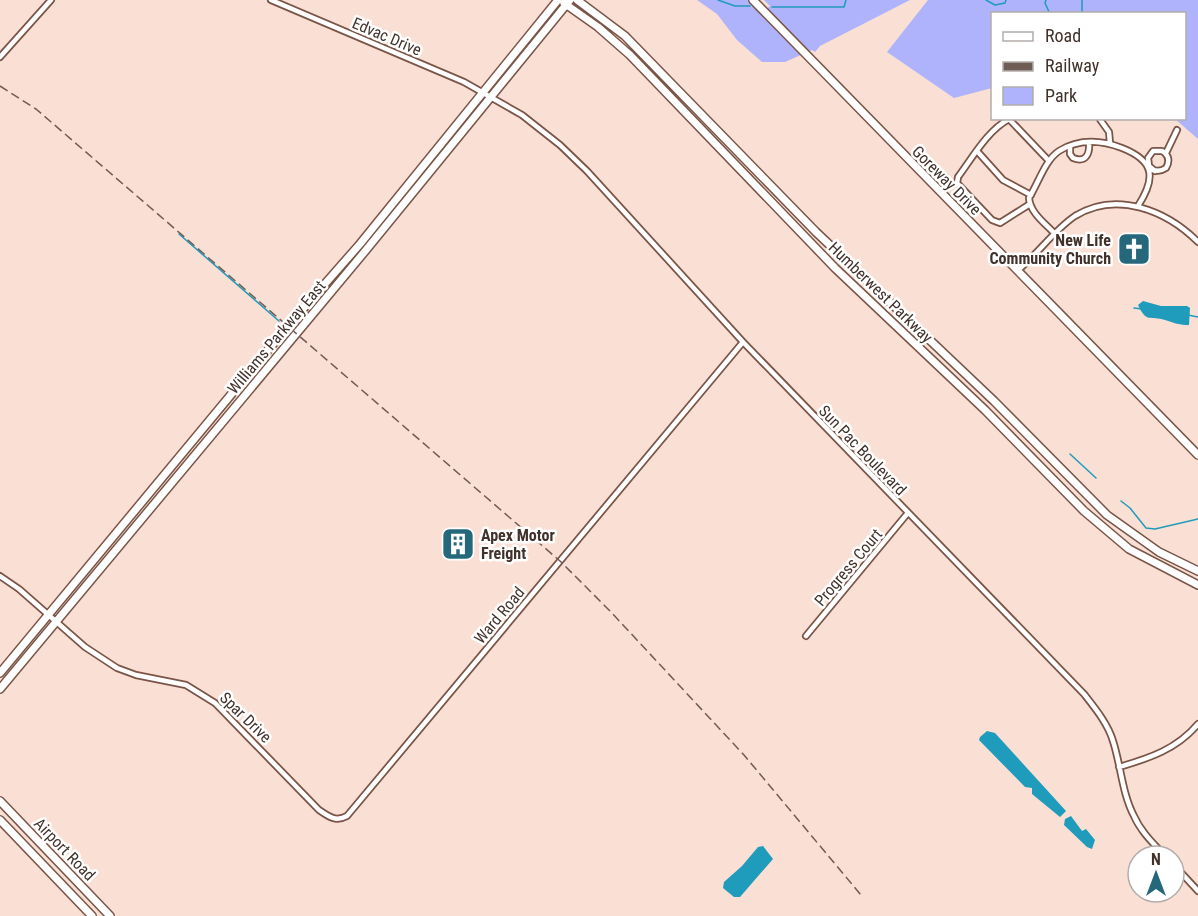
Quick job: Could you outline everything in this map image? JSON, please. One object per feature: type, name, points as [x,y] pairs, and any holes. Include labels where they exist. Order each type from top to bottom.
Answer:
[{"type":"main road","name":"Williams Parkway East","points":[[0,673],[288,326],[360,243],[559,0]]},
{"type":"main road","name":"Humberwest Parkway","points":[[559,0],[568,2],[630,55],[835,268],[985,410],[1084,511],[1130,549],[1198,585]]},
{"type":"main road","name":"Humberwest Parkway","points":[[577,0],[625,36],[816,232],[994,401],[1107,515],[1159,552],[1198,571]]},
{"type":"main road","name":"Goreway Drive","points":[[753,0],[1198,455]]},
{"type":"main road","name":"Williams Parkway East","points":[[0,689],[491,98],[568,2]]},
{"type":"main road","name":"Airport Road","points":[[0,801],[110,916]]},
{"type":"main road","name":"Airport Road","points":[[0,820],[92,916]]},
{"type":"street","points":[[0,57],[51,0]]},
{"type":"street","name":"Edvac Drive","points":[[271,0],[464,82],[491,98]]},
{"type":"street","name":"Sun Pac Boulevard","points":[[491,98],[522,115],[541,129],[585,169],[743,342],[1094,706],[1109,732],[1124,790],[1134,817],[1155,844]]},
{"type":"street","points":[[1007,120],[1000,124],[977,152],[958,177],[957,183],[992,220],[1000,222],[1030,204]]},
{"type":"street","points":[[1010,120],[1049,161]]},
{"type":"street","points":[[1100,120],[1109,132],[1110,143]]},
{"type":"street","points":[[1149,169],[1163,170],[1168,165],[1166,153],[1177,130]]},
{"type":"street","points":[[1055,234],[1035,213],[1030,204],[1031,195],[1049,161],[1059,151],[1096,140],[1135,153],[1147,160],[1149,166],[1155,171]]},
{"type":"street","points":[[1070,146],[1073,159],[1080,161],[1087,155],[1089,142]]},
{"type":"street","points":[[1138,206],[1150,183],[1147,160],[1153,152],[1158,150],[1166,153]]},
{"type":"street","points":[[977,152],[1003,180],[1031,195]]},
{"type":"street","points":[[1018,270],[1074,217],[1087,210],[1103,206],[1138,206],[1159,213],[1182,226],[1198,242]]},
{"type":"street","name":"Ward Road","points":[[341,819],[347,816],[409,743],[743,342]]},
{"type":"street","name":"Progress Court","points":[[806,636],[908,514]]},
{"type":"street","name":"Spar Drive","points":[[0,576],[20,589],[85,646],[117,668],[136,675],[186,685],[208,697],[230,716],[319,810],[329,817],[341,819]]},
{"type":"street","points":[[1119,767],[1145,760],[1172,747],[1198,724]]},
{"type":"street","points":[[1186,878],[1198,891]]},
{"type":"green space","points":[[697,0],[754,0],[764,11],[770,6],[764,0],[910,0],[820,46],[815,52],[812,50],[785,62],[762,62],[737,40],[717,14]]},
{"type":"green space","points":[[928,0],[1198,0],[1198,139],[1176,120],[1186,120],[1186,12],[991,12],[991,88],[954,98],[887,52]]},
{"type":"shaded area","points":[[1143,301],[1161,306],[1187,306],[1190,308],[1189,325],[1147,317],[1138,305]]},
{"type":"shaded area","points":[[987,731],[995,733],[1066,811],[1060,817],[1032,794],[1032,788],[1025,787],[979,740]]},
{"type":"shaded area","points":[[1071,816],[1082,831],[1086,829],[1095,840],[1092,849],[1064,825],[1065,819]]},
{"type":"shaded area","points":[[763,846],[773,859],[740,897],[734,897],[723,888],[724,882],[758,847]]},
{"type":"waterway","points":[[718,0],[735,6],[750,6]]},
{"type":"waterway","points":[[772,7],[844,7],[846,0]]},
{"type":"waterway","points":[[986,0],[995,5],[1005,3],[1006,0]]},
{"type":"waterway","points":[[1046,0],[1049,12]]},
{"type":"waterway","points":[[1082,0],[1082,12]]},
{"type":"waterway","points":[[179,234],[279,321]]},
{"type":"waterway","points":[[1134,308],[1142,309]]},
{"type":"waterway","points":[[1188,315],[1198,317]]},
{"type":"waterway","points":[[1070,454],[1096,478]]},
{"type":"waterway","points":[[1121,501],[1130,508],[1146,528],[1155,529],[1198,519]]},
{"type":"railway","points":[[0,86],[36,109],[560,561],[610,611],[744,755],[861,895]]},
{"type":"place","name":"New Life Community Church","points":[[1134,249]]},
{"type":"place","name":"Apex Motor Freight","points":[[458,544]]}]
